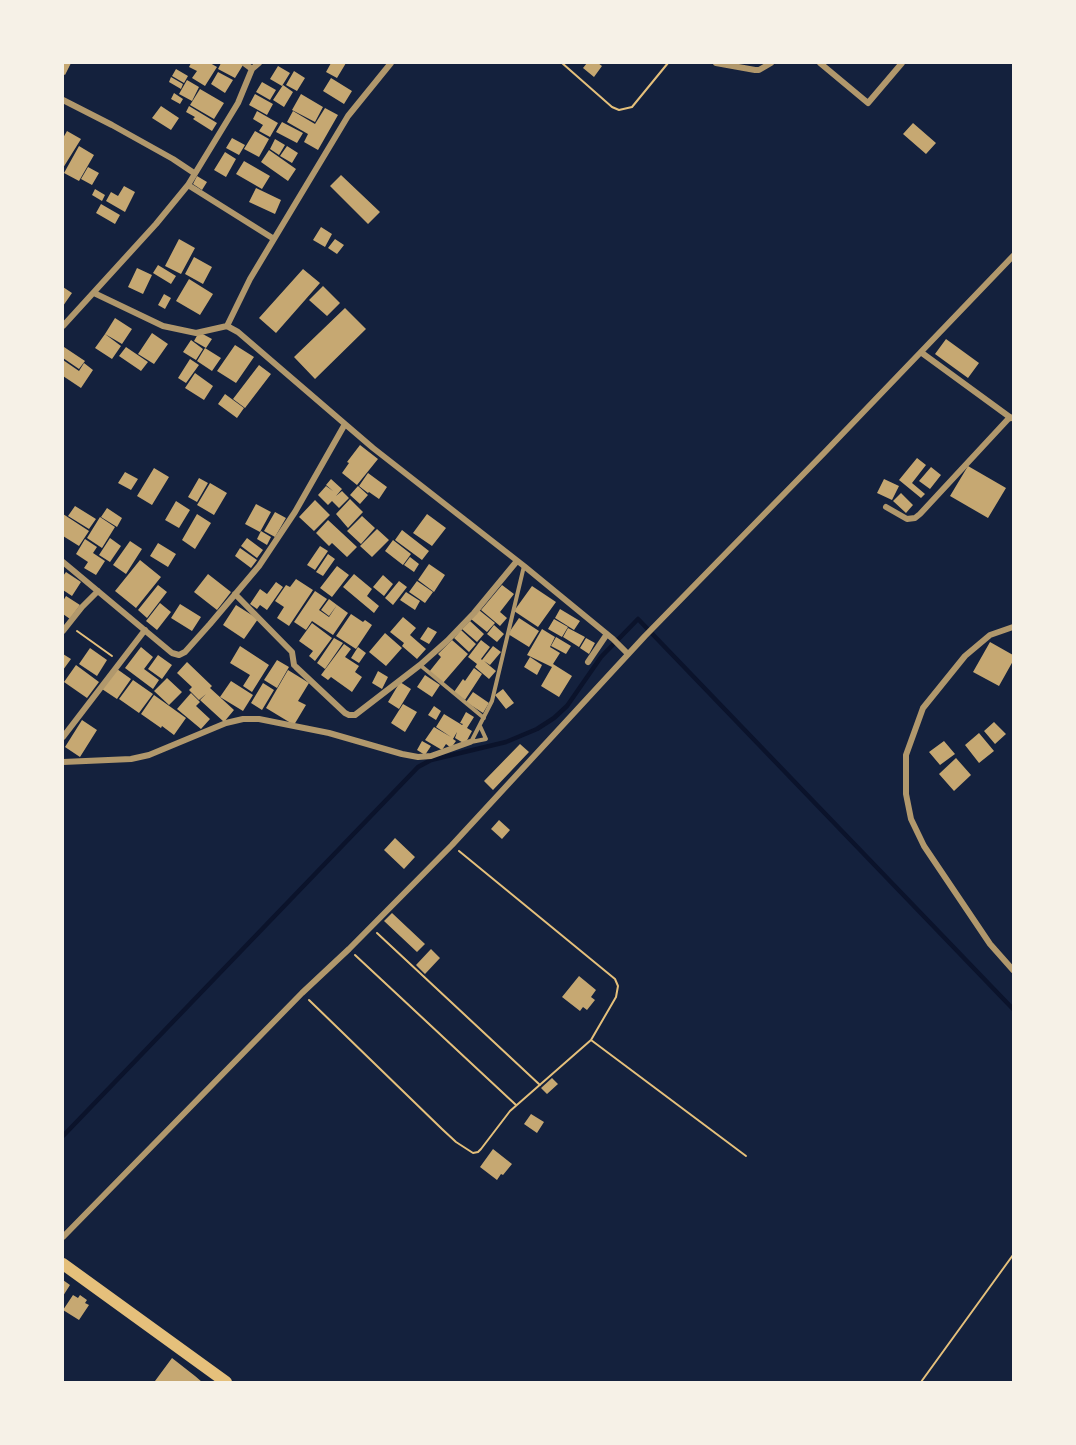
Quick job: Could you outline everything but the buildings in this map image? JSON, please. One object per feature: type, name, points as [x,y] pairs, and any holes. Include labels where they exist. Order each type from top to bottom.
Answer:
[{"type":"main road","points":[[63,1264],[226,1382]]},
{"type":"street","points":[[244,63],[252,69]]},
{"type":"street","points":[[63,326],[156,224],[188,185],[238,103],[252,69],[259,63]]},
{"type":"street","points":[[227,326],[250,279],[348,116],[391,63]]},
{"type":"street","points":[[716,63],[755,70],[771,63]]},
{"type":"street","points":[[820,63],[867,103],[902,63]]},
{"type":"street","points":[[63,100],[194,172]]},
{"type":"street","points":[[188,185],[274,239]]},
{"type":"street","points":[[63,1237],[302,993],[452,845],[645,636],[922,353],[1013,256]]},
{"type":"street","points":[[94,293],[163,326],[196,333],[227,326],[238,332],[373,448],[521,563],[628,654]]},
{"type":"street","points":[[886,507],[907,519],[915,518],[1012,418],[922,353]]},
{"type":"street","points":[[63,562],[172,653],[179,655],[259,566],[284,529],[345,424]]},
{"type":"street","points":[[236,594],[292,652],[295,666],[349,715],[358,714],[420,665],[447,641],[521,563]]},
{"type":"street","points":[[63,631],[98,591]]},
{"type":"street","points":[[1013,627],[990,635],[966,656],[923,708],[906,755],[906,794],[911,819],[924,846],[990,944],[1013,970]]},
{"type":"street","points":[[63,737],[145,630]]},
{"type":"street","points":[[588,662],[610,637]]},
{"type":"street","points":[[63,762],[107,761],[149,755],[226,723],[243,719],[259,719],[319,731],[418,757],[431,756],[470,742]]},
{"type":"lane","points":[[470,742],[492,700],[521,563]]},
{"type":"lane","points":[[420,665],[484,718]]},
{"type":"lane","points":[[470,742],[486,739],[480,726]]},
{"type":"path","points":[[562,63],[612,107],[619,110],[632,107],[668,63]]},
{"type":"path","points":[[69,625],[120,662]]},
{"type":"path","points":[[302,993],[442,1129],[469,1151],[478,1152],[516,1105],[591,1040],[616,997],[618,986],[615,979],[452,845]]},
{"type":"path","points":[[370,927],[540,1085]]},
{"type":"path","points":[[349,949],[516,1105]]},
{"type":"path","points":[[591,1040],[746,1156]]},
{"type":"path","points":[[921,1382],[1013,1255]]},
{"type":"waterway","points":[[63,1136],[418,767],[431,760],[506,742],[537,729],[554,718],[567,706],[601,657],[638,619],[1013,1009]]}]
